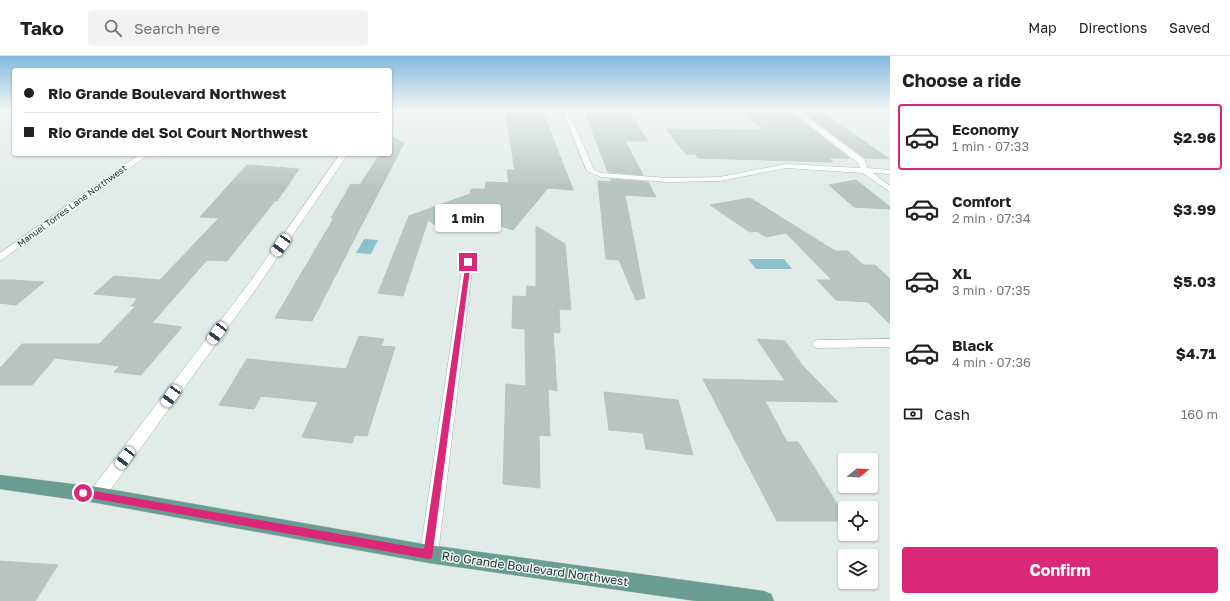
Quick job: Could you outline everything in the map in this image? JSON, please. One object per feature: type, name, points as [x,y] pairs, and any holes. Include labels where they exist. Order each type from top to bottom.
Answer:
[{"type":"main road","name":"Rio Grande Boulevard Northwest","points":[[0,482],[97,495],[429,554],[764,601]]},
{"type":"street","points":[[575,135],[590,171],[601,175],[701,180],[720,179],[786,166],[890,172]]},
{"type":"street","points":[[827,135],[862,162],[864,170],[890,190]]},
{"type":"street","name":"Manuel Torres Lane Northwest","points":[[0,258],[142,156]]},
{"type":"street","points":[[97,495],[254,284],[343,156]]},
{"type":"street","points":[[429,554],[468,262]]},
{"type":"street","points":[[818,344],[890,343]]},
{"type":"water","points":[[364,239],[378,240],[371,254],[356,253]]},
{"type":"water","points":[[748,259],[784,259],[792,269],[756,269]]},
{"type":"building","points":[[509,135],[552,135],[573,190],[548,188],[513,230],[477,219],[445,232],[428,220],[403,296],[378,293],[409,216],[470,194],[471,189],[485,189],[486,182],[509,183],[507,170],[515,170]]},
{"type":"building","points":[[594,135],[644,135],[648,141],[625,141],[643,175],[608,172]]},
{"type":"building","points":[[671,135],[820,135],[849,158],[828,158],[833,162],[698,158],[695,154],[686,154]]},
{"type":"building","points":[[835,135],[855,135],[890,159],[865,158]]},
{"type":"building","points":[[392,137],[404,143],[312,321],[275,318],[334,218],[331,218],[351,184],[360,185],[379,156],[392,156]]},
{"type":"building","points":[[247,165],[299,169],[277,201],[275,201],[227,261],[207,260],[152,323],[182,327],[141,375],[114,372],[120,366],[55,358],[32,385],[0,385],[0,368],[22,344],[99,344],[136,306],[131,306],[138,298],[94,294],[114,276],[160,280],[219,218],[200,217]]},
{"type":"building","points":[[610,179],[648,182],[656,197],[625,195],[645,298],[636,300],[619,260],[606,259],[598,181],[612,182]]},
{"type":"building","points":[[856,180],[890,207],[890,209],[854,207],[829,185]]},
{"type":"building","points":[[750,198],[835,251],[848,251],[863,265],[875,265],[890,279],[890,324],[868,302],[836,300],[817,280],[832,280],[786,233],[766,237],[757,231],[750,232],[710,205]]},
{"type":"building","points":[[536,226],[565,244],[571,310],[559,309],[560,333],[553,332],[557,391],[548,389],[550,436],[539,435],[540,488],[503,484],[506,384],[526,386],[525,329],[512,328],[513,296],[526,297],[527,286],[536,287]]},
{"type":"building","points":[[0,280],[44,282],[16,305],[0,303]]},
{"type":"building","points":[[359,336],[384,339],[381,346],[395,347],[367,436],[355,435],[352,443],[302,437],[318,402],[261,396],[254,409],[219,405],[247,359],[346,369]]},
{"type":"building","points":[[757,339],[785,341],[802,365],[838,402],[765,401],[787,442],[798,442],[838,505],[838,521],[777,521],[703,379],[785,381]]},
{"type":"building","points":[[604,392],[678,400],[693,455],[646,449],[643,433],[609,430]]},
{"type":"building","points":[[0,561],[58,565],[35,601],[0,601]]},
{"type":"route","points":[[83,493],[429,554],[468,262]]}]
